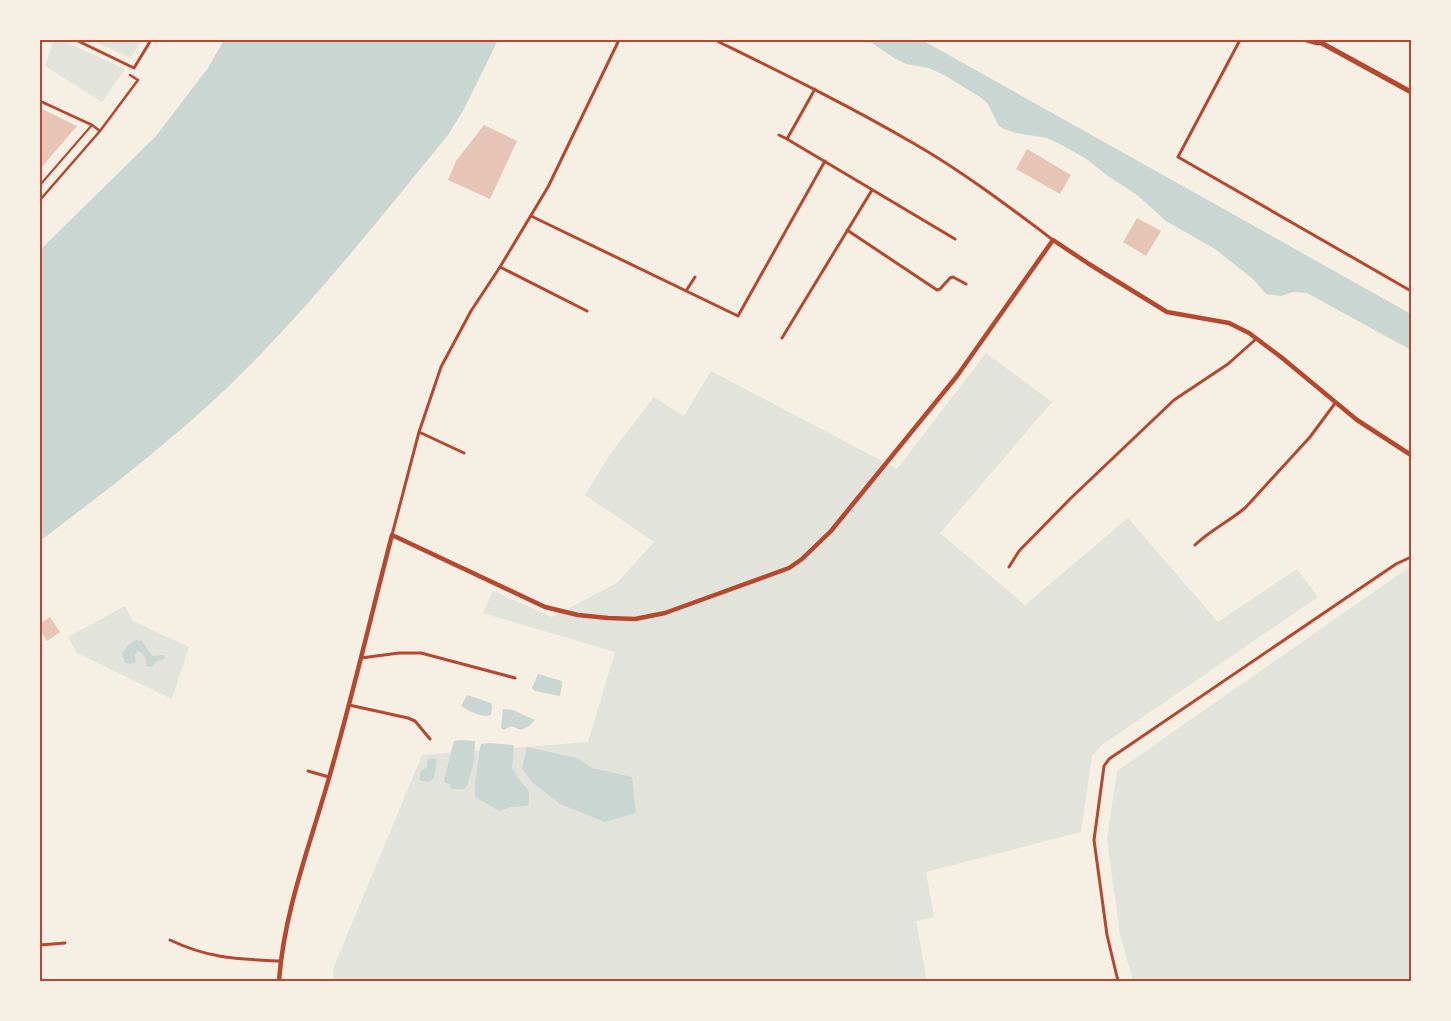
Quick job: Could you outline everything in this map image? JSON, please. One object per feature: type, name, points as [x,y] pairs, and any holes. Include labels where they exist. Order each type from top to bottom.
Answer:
[{"type":"main road","points":[[1307,40],[1318,42],[1411,92]]},
{"type":"street","points":[[76,40],[134,68],[152,40]]},
{"type":"street","points":[[278,981],[282,946],[302,867],[329,777],[419,432],[434,386],[453,344],[471,311],[548,187],[619,40]]},
{"type":"street","points":[[714,40],[815,89],[906,138],[942,160],[1010,207],[1088,264],[1167,312],[1229,323],[1256,339],[1358,420],[1411,455]]},
{"type":"street","points":[[1240,40],[1178,157],[1411,291]]},
{"type":"street","points":[[40,200],[100,131],[138,80],[130,75]]},
{"type":"street","points":[[787,139],[815,89]]},
{"type":"street","points":[[40,101],[92,125],[100,131]]},
{"type":"street","points":[[779,135],[955,239]]},
{"type":"street","points":[[530,216],[738,316],[825,161]]},
{"type":"street","points":[[782,338],[872,190]]},
{"type":"street","points":[[847,230],[937,290],[950,278],[966,284]]},
{"type":"street","points":[[392,535],[545,607],[578,615],[608,618],[635,619],[666,613],[789,568],[802,559],[831,531],[957,376],[1053,240]]},
{"type":"street","points":[[500,267],[587,311]]},
{"type":"street","points":[[686,291],[694,277]]},
{"type":"street","points":[[1009,567],[1019,551],[1124,446],[1174,400],[1228,364],[1256,339]]},
{"type":"street","points":[[1195,545],[1206,534],[1246,507],[1310,437],[1336,402]]},
{"type":"street","points":[[419,432],[464,454]]},
{"type":"street","points":[[1118,981],[1107,935],[1094,840],[1104,766],[1109,759],[1396,564],[1411,557]]},
{"type":"street","points":[[361,658],[399,653],[421,653],[515,678]]},
{"type":"street","points":[[348,705],[408,718],[415,721],[430,739]]},
{"type":"street","points":[[308,771],[329,777]]},
{"type":"street","points":[[170,940],[187,948],[211,955],[236,959],[280,960]]},
{"type":"street","points":[[40,945],[65,943]]},
{"type":"lane","points":[[40,185],[92,125]]},
{"type":"shaded area","points":[[54,40],[61,40],[125,69],[102,102],[45,66]]},
{"type":"shaded area","points":[[92,40],[142,40],[130,58]]},
{"type":"shaded area","points":[[224,40],[498,40],[464,109],[448,135],[360,242],[269,346],[203,410],[123,477],[40,541],[40,250],[156,136],[208,68]]},
{"type":"shaded area","points":[[867,40],[922,40],[1411,314],[1411,350],[1307,293],[1293,292],[1281,296],[1266,294],[1253,279],[1215,249],[1166,221],[1137,195],[1085,158],[1047,138],[1004,129],[998,125],[988,104],[980,97],[929,68],[906,64],[896,59]]},
{"type":"shaded area","points":[[986,353],[1052,402],[940,533],[1025,605],[1128,518],[1218,622],[1297,569],[1318,597],[1102,745],[1092,756],[1081,832],[926,872],[934,917],[916,921],[927,981],[334,981],[333,969],[422,755],[588,742],[615,652],[483,613],[493,591],[552,617],[617,583],[654,542],[585,495],[611,453],[654,397],[684,416],[711,371],[897,469]]},
{"type":"shaded area","points":[[1411,566],[1411,981],[1133,981],[1120,935],[1107,839],[1117,771]]},
{"type":"shaded area","points":[[125,606],[133,621],[189,647],[172,699],[77,653],[68,637]]},
{"type":"shaded area","points":[[136,640],[142,641],[152,656],[164,655],[165,659],[156,661],[153,666],[148,667],[146,666],[145,657],[138,651],[135,655],[136,662],[132,664],[125,663],[122,653],[128,645]]},
{"type":"shaded area","points":[[538,674],[562,681],[560,696],[535,691],[532,688]]},
{"type":"shaded area","points":[[467,695],[491,703],[491,715],[479,715],[461,706]]},
{"type":"shaded area","points":[[503,709],[513,710],[535,720],[521,730],[511,726],[504,730],[501,728]]},
{"type":"shaded area","points":[[454,741],[475,741],[474,762],[467,786],[464,789],[451,789],[450,784],[445,783],[444,779]]},
{"type":"shaded area","points":[[481,744],[513,745],[512,768],[529,791],[529,803],[527,806],[511,807],[499,811],[475,797],[480,747]]},
{"type":"shaded area","points":[[527,747],[577,758],[592,768],[632,777],[636,813],[605,822],[560,804],[532,782],[522,768]]},
{"type":"shaded area","points":[[430,758],[437,759],[434,778],[429,782],[419,780],[421,771],[427,767],[427,761]]},
{"type":"building","points":[[40,108],[77,126],[40,169]]},
{"type":"building","points":[[484,125],[517,141],[490,199],[448,180],[456,161]]},
{"type":"building","points":[[1027,149],[1071,175],[1060,194],[1016,169]]},
{"type":"building","points":[[1137,218],[1161,231],[1146,256],[1123,242]]},
{"type":"building","points":[[50,617],[60,632],[47,641],[40,630],[40,624]]}]
